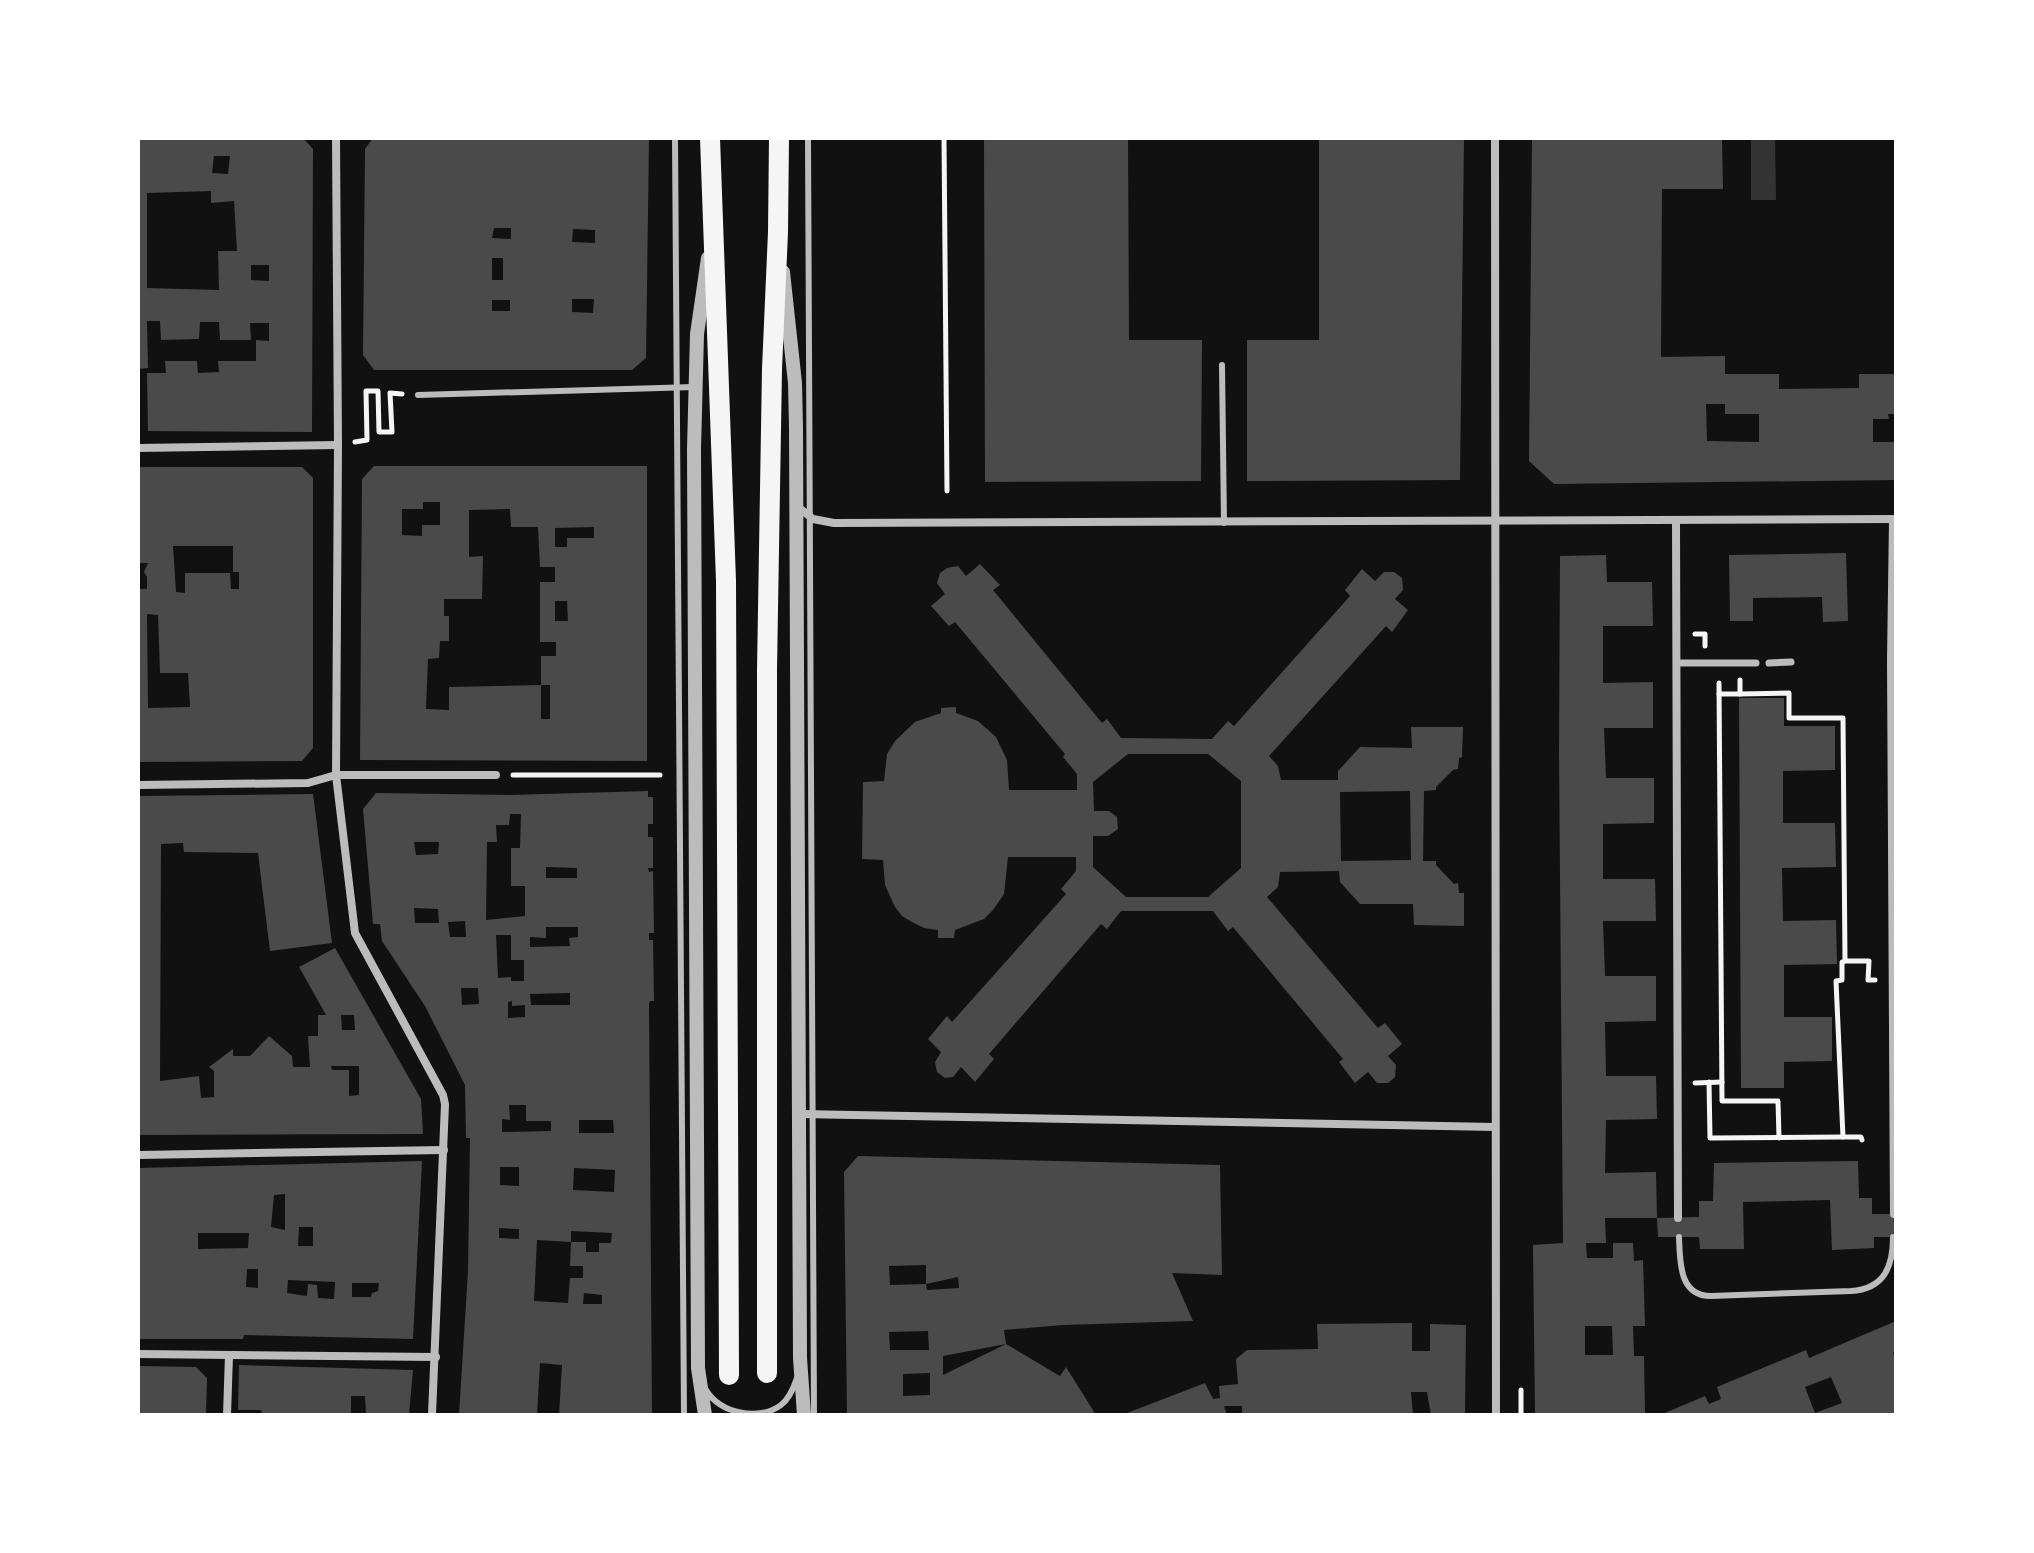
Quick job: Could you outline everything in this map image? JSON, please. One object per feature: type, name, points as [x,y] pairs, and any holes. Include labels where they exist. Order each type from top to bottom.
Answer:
[{"type":"main road","points":[[710,138],[726,581],[729,1375]]},
{"type":"main road","points":[[767,1373],[767,670],[771,384],[779,138]]},
{"type":"street","points":[[336,138],[336,775],[355,933],[443,1095],[444,1150],[432,1415]]},
{"type":"street","points":[[1495,138],[1496,1415]]},
{"type":"street","points":[[705,1415],[698,1368],[695,387],[698,324],[712,230]]},
{"type":"street","points":[[778,232],[795,383],[806,1114],[800,1358],[804,1415]]},
{"type":"street","points":[[138,448],[338,445]]},
{"type":"street","points":[[796,506],[810,518],[826,523],[863,524],[1894,519],[1891,675],[1894,1214]]},
{"type":"street","points":[[1676,521],[1678,1218]]},
{"type":"street","points":[[1769,663],[1791,662]]},
{"type":"street","points":[[1677,663],[1756,663]]},
{"type":"street","points":[[138,785],[308,783],[336,775],[496,775]]},
{"type":"street","points":[[806,1114],[1495,1127]]},
{"type":"street","points":[[138,1155],[444,1150]]},
{"type":"street","points":[[138,1354],[436,1357]]},
{"type":"street","points":[[227,1415],[229,1355]]},
{"type":"lane","points":[[675,138],[684,1415]]},
{"type":"lane","points":[[808,138],[810,518],[806,1114],[814,1415]]},
{"type":"lane","points":[[1222,365],[1224,523]]},
{"type":"lane","points":[[418,395],[695,387]]},
{"type":"lane","points":[[1679,1237],[1681,1268],[1688,1287],[1695,1294],[1711,1296],[1858,1291],[1869,1288],[1881,1281],[1889,1269],[1893,1237]]},
{"type":"lane","points":[[698,1368],[709,1395],[722,1407],[740,1412],[763,1411],[781,1405],[788,1398],[795,1385],[800,1358]]},
{"type":"path","points":[[944,138],[947,491]]},
{"type":"path","points":[[338,445],[367,440],[366,391],[378,391],[379,432],[392,432],[390,393],[418,395]]},
{"type":"path","points":[[1718,663],[1722,1101],[1778,1101],[1779,1138]]},
{"type":"path","points":[[1740,663],[1740,694]]},
{"type":"path","points":[[1719,694],[1789,693],[1789,718],[1843,718],[1845,961],[1842,962],[1842,980],[1836,981],[1843,1137]]},
{"type":"path","points":[[533,775],[660,775]]},
{"type":"path","points":[[1845,961],[1869,961],[1868,980],[1876,980]]},
{"type":"path","points":[[1709,1082],[1710,1138],[1861,1137],[1862,1140]]},
{"type":"path","points":[[1694,1083],[1722,1082]]},
{"type":"path","points":[[1521,1390],[1521,1415]]},
{"type":"shaded area","points":[[1751,138],[1775,138],[1776,200],[1751,200]]},
{"type":"building","points":[[138,138],[303,138],[313,149],[312,432],[148,431],[147,373],[166,373],[165,361],[197,361],[198,373],[219,372],[218,361],[256,361],[256,340],[269,341],[269,323],[250,323],[251,340],[220,340],[219,322],[200,322],[199,339],[161,340],[160,321],[147,321],[148,368],[138,369]],"holes":[[[214,156],[230,156],[228,174],[212,173]],[[211,191],[211,203],[234,201],[237,251],[218,251],[219,290],[147,288],[147,193]],[[251,265],[269,265],[269,281],[251,280]]]},
{"type":"building","points":[[373,138],[649,138],[646,358],[632,370],[374,370],[363,355],[365,149]],"holes":[[[494,228],[511,228],[511,239],[492,238]],[[573,229],[595,230],[595,243],[572,242]],[[492,258],[503,258],[503,280],[492,280]],[[572,299],[594,299],[593,313],[572,312]],[[492,300],[510,300],[510,311],[492,311]]]},
{"type":"building","points":[[984,138],[1128,138],[1129,340],[1202,340],[1201,481],[985,482]]},
{"type":"building","points":[[1319,138],[1464,138],[1460,480],[1247,481],[1247,340],[1319,340]]},
{"type":"building","points":[[1532,138],[1722,138],[1723,189],[1662,189],[1661,357],[1725,356],[1725,374],[1779,374],[1779,389],[1859,388],[1859,374],[1896,374],[1896,414],[1888,414],[1889,419],[1873,419],[1873,442],[1896,442],[1896,480],[1554,484],[1529,461]],"holes":[[[1706,404],[1725,404],[1725,414],[1759,414],[1759,442],[1707,441]]]},
{"type":"building","points":[[374,466],[647,466],[647,761],[360,760],[362,479]],"holes":[[[423,502],[440,502],[440,525],[422,525],[422,536],[402,535],[402,509],[423,509]],[[510,509],[511,527],[538,527],[540,567],[555,567],[555,582],[540,582],[540,642],[556,642],[556,656],[541,656],[541,685],[449,687],[449,710],[426,709],[428,659],[439,658],[440,641],[449,641],[449,616],[444,616],[444,599],[482,599],[483,556],[469,557],[469,510]],[[594,527],[594,538],[567,538],[567,547],[555,547],[555,528]],[[555,601],[567,601],[568,621],[555,621]],[[541,685],[550,685],[550,719],[541,719]]]},
{"type":"building","points":[[138,467],[302,467],[313,478],[313,748],[302,761],[138,762],[138,589],[147,589],[144,572],[148,563],[138,563]],"holes":[[[173,546],[233,546],[233,572],[239,572],[239,589],[231,589],[230,573],[185,573],[185,593],[176,592]],[[147,614],[158,615],[160,673],[188,673],[190,707],[148,708]]]},
{"type":"building","points":[[1846,553],[1848,621],[1823,622],[1822,597],[1753,598],[1753,621],[1730,621],[1729,555]]},
{"type":"building","points":[[1606,555],[1607,582],[1652,582],[1653,626],[1603,626],[1603,683],[1653,682],[1653,728],[1604,728],[1606,778],[1654,778],[1654,823],[1603,824],[1603,879],[1655,879],[1656,921],[1603,921],[1605,976],[1656,976],[1656,1021],[1605,1022],[1606,1076],[1656,1076],[1657,1119],[1606,1120],[1605,1173],[1656,1172],[1657,1218],[1605,1218],[1606,1243],[1586,1243],[1587,1258],[1613,1258],[1613,1243],[1633,1243],[1634,1261],[1643,1260],[1645,1326],[1633,1326],[1634,1356],[1644,1356],[1645,1413],[1535,1415],[1533,1245],[1563,1243],[1560,556]],"holes":[[[1585,1326],[1612,1326],[1613,1355],[1585,1355]]]},
{"type":"building","points":[[980,564],[1000,585],[993,590],[1102,723],[1107,719],[1121,738],[1212,739],[1228,721],[1234,726],[1350,596],[1345,590],[1362,569],[1375,581],[1384,572],[1394,572],[1402,578],[1403,590],[1395,599],[1408,610],[1392,632],[1386,626],[1269,756],[1278,766],[1281,780],[1338,780],[1338,771],[1360,747],[1412,748],[1411,727],[1463,727],[1462,757],[1459,758],[1458,769],[1453,770],[1436,790],[1424,791],[1423,861],[1436,861],[1436,865],[1454,884],[1458,883],[1459,893],[1464,893],[1464,926],[1414,925],[1413,904],[1360,904],[1340,882],[1339,871],[1280,872],[1278,887],[1267,897],[1378,1028],[1385,1023],[1402,1044],[1388,1056],[1396,1065],[1395,1077],[1388,1083],[1377,1083],[1368,1072],[1355,1083],[1339,1062],[1343,1059],[1233,927],[1228,931],[1213,911],[1121,911],[1107,929],[1101,924],[989,1054],[994,1059],[975,1082],[961,1067],[953,1077],[945,1078],[937,1072],[935,1062],[941,1052],[928,1039],[947,1016],[952,1022],[1066,894],[1061,889],[1076,871],[1076,857],[1008,857],[1004,894],[993,910],[984,919],[955,930],[954,938],[938,938],[938,930],[912,922],[895,907],[885,885],[883,860],[862,859],[863,782],[884,781],[887,754],[895,741],[915,722],[941,713],[941,708],[956,707],[956,713],[978,721],[996,737],[1007,760],[1009,790],[1077,790],[1077,774],[1063,757],[1065,754],[955,622],[949,626],[931,606],[945,594],[937,583],[940,573],[958,566],[966,576]],"holes":[[[1128,754],[1208,754],[1241,781],[1241,868],[1208,897],[1126,897],[1093,867],[1093,836],[1108,836],[1118,829],[1117,817],[1109,811],[1094,811],[1093,782]],[[1410,791],[1411,860],[1341,861],[1340,792]]]},
{"type":"building","points":[[1739,698],[1784,698],[1784,726],[1835,726],[1835,770],[1783,771],[1783,823],[1835,823],[1836,867],[1782,868],[1783,921],[1836,920],[1837,964],[1784,965],[1784,1017],[1832,1017],[1832,1061],[1784,1062],[1784,1088],[1741,1088]]},
{"type":"building","points":[[648,791],[648,797],[653,797],[653,824],[648,824],[648,837],[653,837],[653,868],[648,868],[649,872],[653,871],[654,933],[649,933],[649,940],[653,940],[654,1001],[649,1004],[652,1415],[559,1415],[562,1365],[540,1363],[537,1415],[459,1415],[468,1271],[470,1138],[466,1138],[465,1085],[425,1006],[382,941],[380,924],[373,924],[363,809],[376,793],[510,795]],"holes":[[[510,814],[521,814],[520,848],[511,848],[511,886],[525,886],[525,916],[486,920],[487,842],[497,842],[496,825],[509,825]],[[414,842],[439,842],[438,854],[416,855]],[[546,867],[577,868],[577,878],[546,878]],[[414,908],[438,909],[439,923],[415,923]],[[465,921],[466,937],[450,937],[448,922]],[[546,927],[578,927],[578,937],[569,938],[570,946],[530,947],[530,937],[546,938]],[[496,935],[511,935],[511,960],[524,960],[524,981],[511,981],[511,977],[498,978]],[[461,988],[478,988],[479,1004],[462,1005]],[[570,993],[570,1005],[531,1005],[530,994]],[[512,1001],[512,1006],[525,1005],[525,1017],[508,1018],[508,1002]],[[509,1105],[526,1105],[526,1121],[551,1121],[551,1131],[502,1132],[502,1119],[510,1120]],[[579,1120],[613,1120],[614,1133],[579,1133]],[[500,1167],[519,1167],[519,1186],[500,1185]],[[574,1168],[615,1170],[614,1192],[573,1190]],[[499,1228],[519,1229],[519,1239],[499,1238]],[[571,1231],[612,1233],[611,1243],[599,1243],[599,1252],[586,1252],[586,1242],[571,1242]],[[537,1240],[571,1242],[570,1266],[583,1266],[583,1278],[570,1278],[568,1303],[534,1301]],[[584,1293],[602,1295],[602,1304],[583,1304]]]},
{"type":"building","points":[[313,794],[332,943],[270,951],[258,853],[184,852],[183,843],[161,844],[160,1081],[199,1076],[201,1098],[214,1097],[214,1071],[209,1067],[233,1049],[233,1056],[250,1056],[269,1036],[292,1056],[293,1067],[310,1067],[308,1036],[318,1036],[318,1015],[326,1015],[299,967],[335,948],[421,1099],[423,1134],[138,1135],[138,796]],"holes":[[[341,1015],[354,1015],[355,1030],[342,1030]],[[331,1066],[359,1066],[359,1095],[349,1096],[349,1070],[332,1070]]]},
{"type":"building","points":[[858,1156],[1220,1165],[1222,1275],[1172,1273],[1193,1321],[1004,1330],[1006,1344],[1060,1376],[1066,1367],[1096,1415],[847,1415],[844,1172]],"holes":[[[926,1265],[926,1284],[890,1285],[889,1266]],[[958,1277],[959,1288],[927,1290],[926,1284]],[[928,1331],[929,1350],[890,1350],[889,1332]],[[1006,1344],[943,1375],[943,1356]],[[930,1373],[930,1395],[903,1396],[903,1374]]]},
{"type":"building","points":[[422,1161],[413,1339],[244,1335],[243,1339],[138,1339],[138,1168]],"holes":[[[285,1194],[285,1230],[271,1227],[274,1195]],[[299,1227],[313,1227],[313,1246],[298,1246]],[[198,1233],[249,1233],[248,1248],[198,1249]],[[247,1269],[258,1269],[258,1288],[246,1287]],[[288,1280],[335,1282],[334,1299],[318,1298],[317,1285],[308,1284],[307,1296],[287,1293]],[[352,1283],[379,1283],[378,1291],[371,1297],[352,1297]]]},
{"type":"building","points":[[1858,1161],[1859,1198],[1872,1198],[1872,1214],[1896,1214],[1896,1237],[1874,1237],[1874,1248],[1832,1250],[1830,1200],[1743,1202],[1744,1249],[1700,1249],[1699,1237],[1658,1237],[1657,1218],[1699,1217],[1699,1201],[1713,1201],[1714,1163]]},
{"type":"building","points":[[1896,1321],[1896,1351],[1893,1353],[1896,1359],[1896,1415],[1660,1415],[1705,1396],[1709,1404],[1721,1399],[1717,1387],[1806,1350],[1809,1358]],"holes":[[[1831,1377],[1842,1403],[1815,1413],[1805,1387]]]},
{"type":"building","points":[[1412,1323],[1412,1351],[1430,1351],[1430,1324],[1466,1325],[1465,1415],[1431,1415],[1427,1392],[1411,1392],[1413,1415],[1242,1415],[1242,1406],[1224,1406],[1227,1415],[1122,1415],[1205,1383],[1213,1399],[1220,1398],[1219,1386],[1238,1384],[1236,1359],[1247,1350],[1318,1349],[1317,1324]]},
{"type":"building","points":[[239,1365],[413,1370],[409,1415],[366,1415],[365,1396],[351,1396],[351,1413],[262,1415],[261,1410],[238,1410]]},
{"type":"building","points":[[138,1366],[196,1367],[207,1378],[206,1415],[138,1415]]}]
